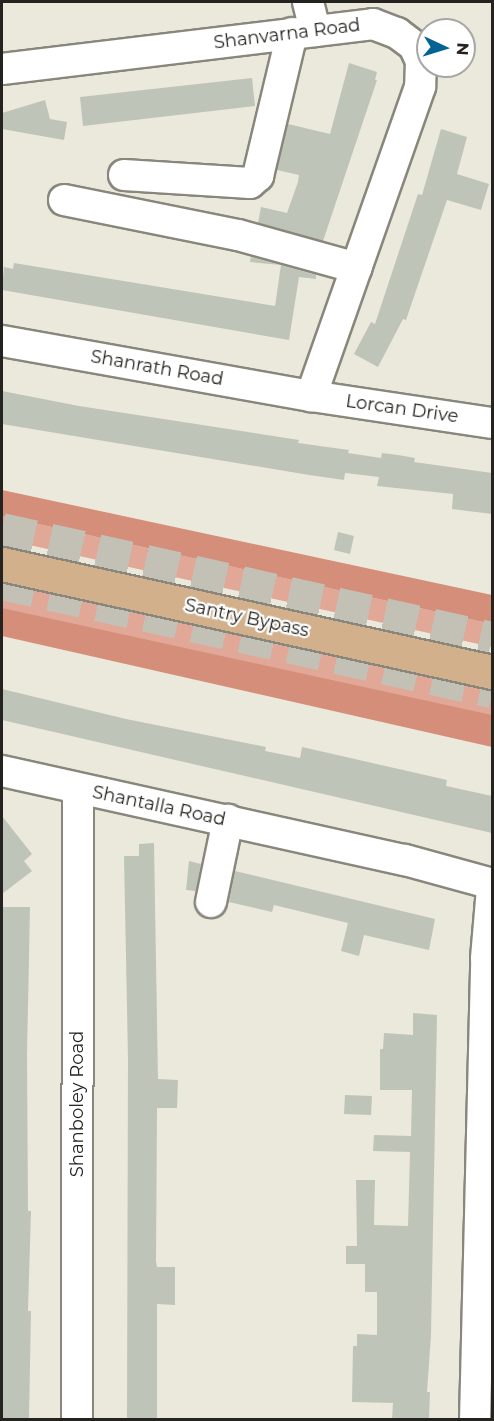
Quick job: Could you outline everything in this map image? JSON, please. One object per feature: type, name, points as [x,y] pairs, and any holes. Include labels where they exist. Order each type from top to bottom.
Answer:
[{"type":"main road","name":"Santry Bypass","points":[[2,564],[492,672]]},
{"type":"street","points":[[124,176],[250,183],[258,176],[303,32],[308,2]]},
{"type":"street","name":"Shanvarna Road","points":[[2,69],[373,24],[397,33],[414,46],[421,61],[420,87],[311,396]]},
{"type":"street","points":[[64,200],[238,235],[357,268]]},
{"type":"street","name":"Shanrath Road","points":[[2,341],[311,396]]},
{"type":"street","name":"Lorcan Drive","points":[[311,396],[492,423]]},
{"type":"street","name":"Shantalla Road","points":[[2,771],[405,860],[492,886]]},
{"type":"street","name":"Shanboley Road","points":[[77,1419],[78,789]]},
{"type":"street","points":[[212,902],[228,820]]},
{"type":"street","points":[[475,1419],[488,1150],[486,958],[492,886]]},
{"type":"shaded area","points":[[2,490],[492,595],[492,624],[2,516]]},
{"type":"shaded area","points":[[2,516],[492,624],[492,647],[2,539]]},
{"type":"shaded area","points":[[2,582],[492,689],[492,717],[2,609]]},
{"type":"shaded area","points":[[2,608],[492,715],[492,747],[2,636]]},
{"type":"building","points":[[349,63],[377,72],[375,80],[377,80],[323,241],[258,223],[261,207],[287,213],[298,182],[299,175],[277,170],[288,124],[330,134]]},
{"type":"building","points":[[252,78],[255,106],[83,126],[80,97]]},
{"type":"building","points":[[45,100],[50,119],[67,122],[64,140],[2,129],[2,113]]},
{"type":"building","points":[[441,129],[467,137],[457,174],[489,184],[481,210],[447,200],[406,320],[403,319],[378,367],[354,354],[371,322],[375,324],[418,194],[422,195]]},
{"type":"building","points":[[251,257],[279,265],[250,262]]},
{"type":"building","points":[[14,263],[275,306],[281,265],[316,275],[316,279],[299,277],[289,340],[2,290],[4,267],[13,269]]},
{"type":"building","points":[[2,391],[79,406],[299,440],[298,443],[349,450],[348,453],[381,458],[382,453],[398,455],[415,458],[414,462],[492,473],[492,514],[452,509],[453,494],[377,486],[379,477],[345,473],[344,480],[2,424]]},
{"type":"building","points":[[338,532],[354,536],[350,554],[334,550]]},
{"type":"building","points":[[2,689],[126,719],[266,747],[265,751],[300,758],[302,747],[447,780],[446,786],[492,796],[492,833],[2,720]]},
{"type":"building","points":[[2,816],[32,854],[24,861],[32,871],[2,894]]},
{"type":"building","points":[[154,843],[158,1079],[178,1080],[177,1108],[157,1108],[156,1261],[157,1267],[175,1267],[175,1305],[157,1304],[157,1419],[127,1419],[128,1058],[124,856],[139,856],[139,844]]},
{"type":"building","points":[[189,861],[201,864],[196,891],[186,890]]},
{"type":"building","points":[[235,871],[435,919],[429,950],[364,935],[359,956],[341,951],[348,923],[274,905],[272,912],[229,902]]},
{"type":"building","points":[[2,907],[30,907],[27,1055],[28,1211],[31,1211],[28,1311],[31,1311],[29,1419],[2,1419]]},
{"type":"building","points":[[413,1013],[437,1015],[431,1335],[427,1392],[430,1392],[429,1419],[392,1419],[393,1403],[352,1402],[353,1346],[357,1346],[357,1334],[377,1335],[377,1292],[365,1292],[365,1264],[346,1264],[346,1246],[357,1246],[356,1180],[375,1180],[374,1225],[408,1226],[410,1152],[373,1151],[374,1135],[411,1136],[412,1090],[380,1090],[380,1049],[383,1049],[384,1033],[413,1035]]},
{"type":"building","points":[[345,1095],[372,1096],[371,1115],[344,1114]]},
{"type":"tunnel","points":[[2,529],[492,638]]},
{"type":"tunnel","points":[[2,583],[492,691]]}]
